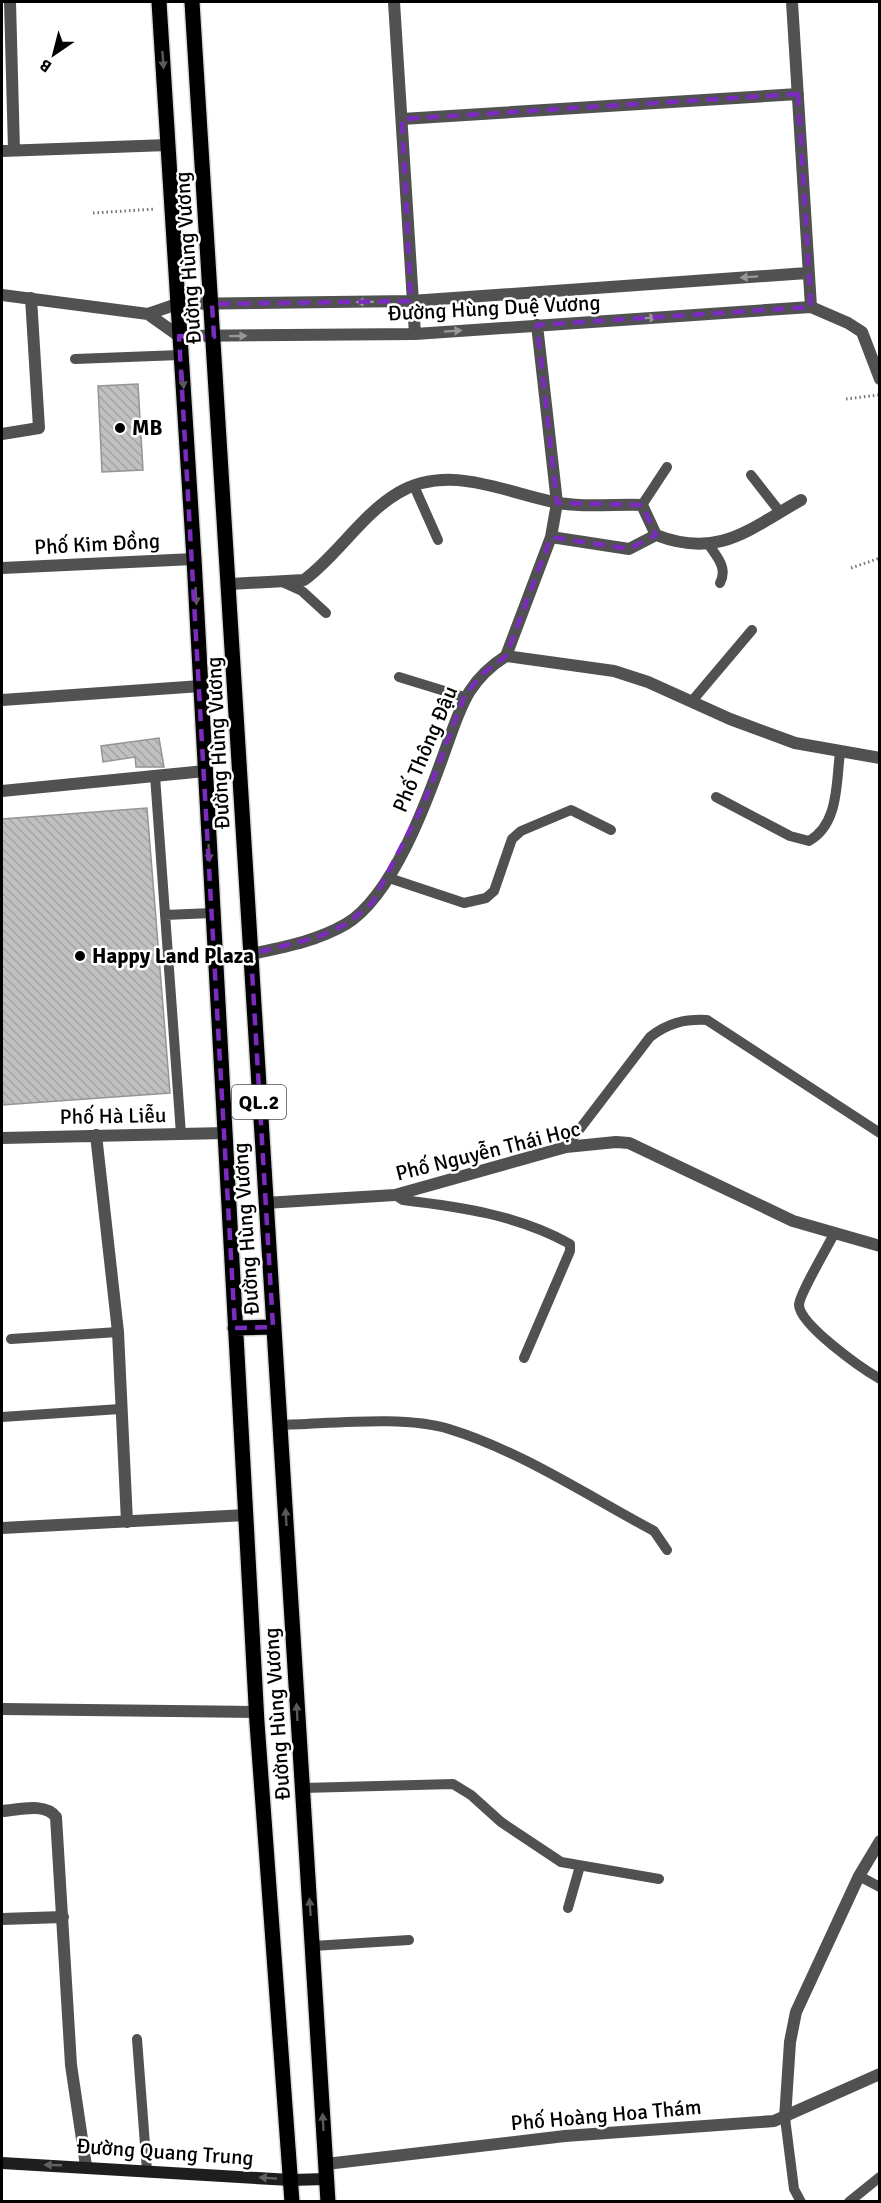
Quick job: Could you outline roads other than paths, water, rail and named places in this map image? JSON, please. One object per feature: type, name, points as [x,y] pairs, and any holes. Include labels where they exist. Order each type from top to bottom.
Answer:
[{"type":"main road","name":"Đường Hùng Vương","points":[[159,2],[194,559],[256,1712],[292,2202]]},
{"type":"main road","name":"Đường Hùng Vương","points":[[192,2],[230,584],[265,1203],[328,2202]]},
{"type":"main road","points":[[235,1328],[273,1327]]},
{"type":"main road","name":"Đường Quang Trung","points":[[2,2163],[86,2166],[290,2180],[326,2171]]},
{"type":"street","points":[[10,2],[8,150],[168,145]]},
{"type":"street","points":[[394,2],[411,301],[415,334]]},
{"type":"street","points":[[792,2],[807,273],[811,307],[848,323],[862,332],[879,379]]},
{"type":"street","points":[[402,119],[798,94]]},
{"type":"street","name":"Đường Hùng Duệ Vương","points":[[148,314],[177,304],[411,301],[807,273]]},
{"type":"street","points":[[2,295],[148,314],[179,336]]},
{"type":"street","points":[[2,434],[39,428],[31,298]]},
{"type":"street","name":"Đường Hùng Duệ Vương","points":[[179,336],[415,334],[811,307]]},
{"type":"street","points":[[537,325],[557,503],[551,537],[506,656],[614,671],[795,743],[840,753],[879,758]]},
{"type":"street","points":[[230,584],[304,580],[374,510],[399,492],[429,482],[473,480],[557,503],[642,505],[656,535],[679,544],[709,545],[725,542],[801,500]]},
{"type":"street","points":[[551,537],[630,549],[656,535]]},
{"type":"street","name":"Phố Kim Đồng","points":[[2,568],[194,559]]},
{"type":"street","name":"Phố Thông Đậu","points":[[251,954],[318,937],[346,924],[372,903],[389,878],[424,803],[464,697],[482,674],[506,656]]},
{"type":"street","points":[[2,700],[201,686]]},
{"type":"street","points":[[2,791],[205,771]]},
{"type":"street","name":"Phố Hà Liễu","points":[[2,1138],[225,1133]]},
{"type":"street","points":[[96,1135],[118,1332],[127,1522]]},
{"type":"street","name":"Phố Nguyễn Thái Học","points":[[265,1203],[395,1195],[566,1147],[616,1142],[629,1143],[793,1221],[879,1246]]},
{"type":"street","points":[[2,1528],[246,1515]]},
{"type":"street","points":[[2,1709],[256,1712]]},
{"type":"street","points":[[2,1811],[38,1808],[52,1812],[56,1817],[71,2065],[86,2166]]},
{"type":"street","points":[[785,2118],[790,2042],[796,2012],[859,1876],[879,1842]]},
{"type":"street","points":[[2,1919],[63,1917]]},
{"type":"street","name":"Phố Hoàng Hoa Thám","points":[[326,2171],[565,2136],[774,2121],[879,2074]]},
{"type":"lane","points":[[75,359],[180,355]]},
{"type":"lane","points":[[642,505],[667,467]]},
{"type":"lane","points":[[751,475],[780,512]]},
{"type":"lane","points":[[414,486],[438,540]]},
{"type":"lane","points":[[709,545],[723,566],[724,576],[720,583]]},
{"type":"lane","points":[[280,581],[302,591],[326,613]]},
{"type":"lane","points":[[692,701],[752,630]]},
{"type":"lane","points":[[399,677],[464,697]]},
{"type":"lane","points":[[716,798],[790,836],[809,841],[818,836],[832,812],[840,753]]},
{"type":"lane","points":[[155,776],[181,1134]]},
{"type":"lane","points":[[389,878],[464,903],[486,898],[494,891],[506,851],[512,839],[521,831],[571,810],[611,830]]},
{"type":"lane","points":[[165,915],[212,913]]},
{"type":"lane","points":[[566,1147],[650,1037],[669,1025],[688,1019],[707,1020],[879,1133]]},
{"type":"lane","points":[[395,1195],[403,1200],[472,1209],[544,1229],[570,1244],[570,1251],[524,1358]]},
{"type":"lane","points":[[834,1234],[799,1302],[801,1315],[848,1357],[879,1379]]},
{"type":"lane","points":[[11,1340],[118,1332]]},
{"type":"lane","points":[[2,1417],[120,1409]]},
{"type":"lane","points":[[280,1425],[399,1422],[448,1428],[514,1456],[654,1531],[667,1550]]},
{"type":"lane","points":[[303,1788],[453,1784],[471,1795],[501,1822],[561,1862],[658,1879]]},
{"type":"lane","points":[[568,1908],[580,1866]]},
{"type":"lane","points":[[859,1876],[879,1887]]},
{"type":"lane","points":[[313,1946],[409,1940]]},
{"type":"lane","points":[[137,2039],[147,2171]]},
{"type":"lane","points":[[785,2118],[794,2189],[801,2202]]},
{"type":"lane","points":[[849,2202],[879,2177]]},
{"type":"place","name":"MB","points":[[120,428]]},
{"type":"place","name":"Happy Land Plaza","points":[[80,956]]}]
